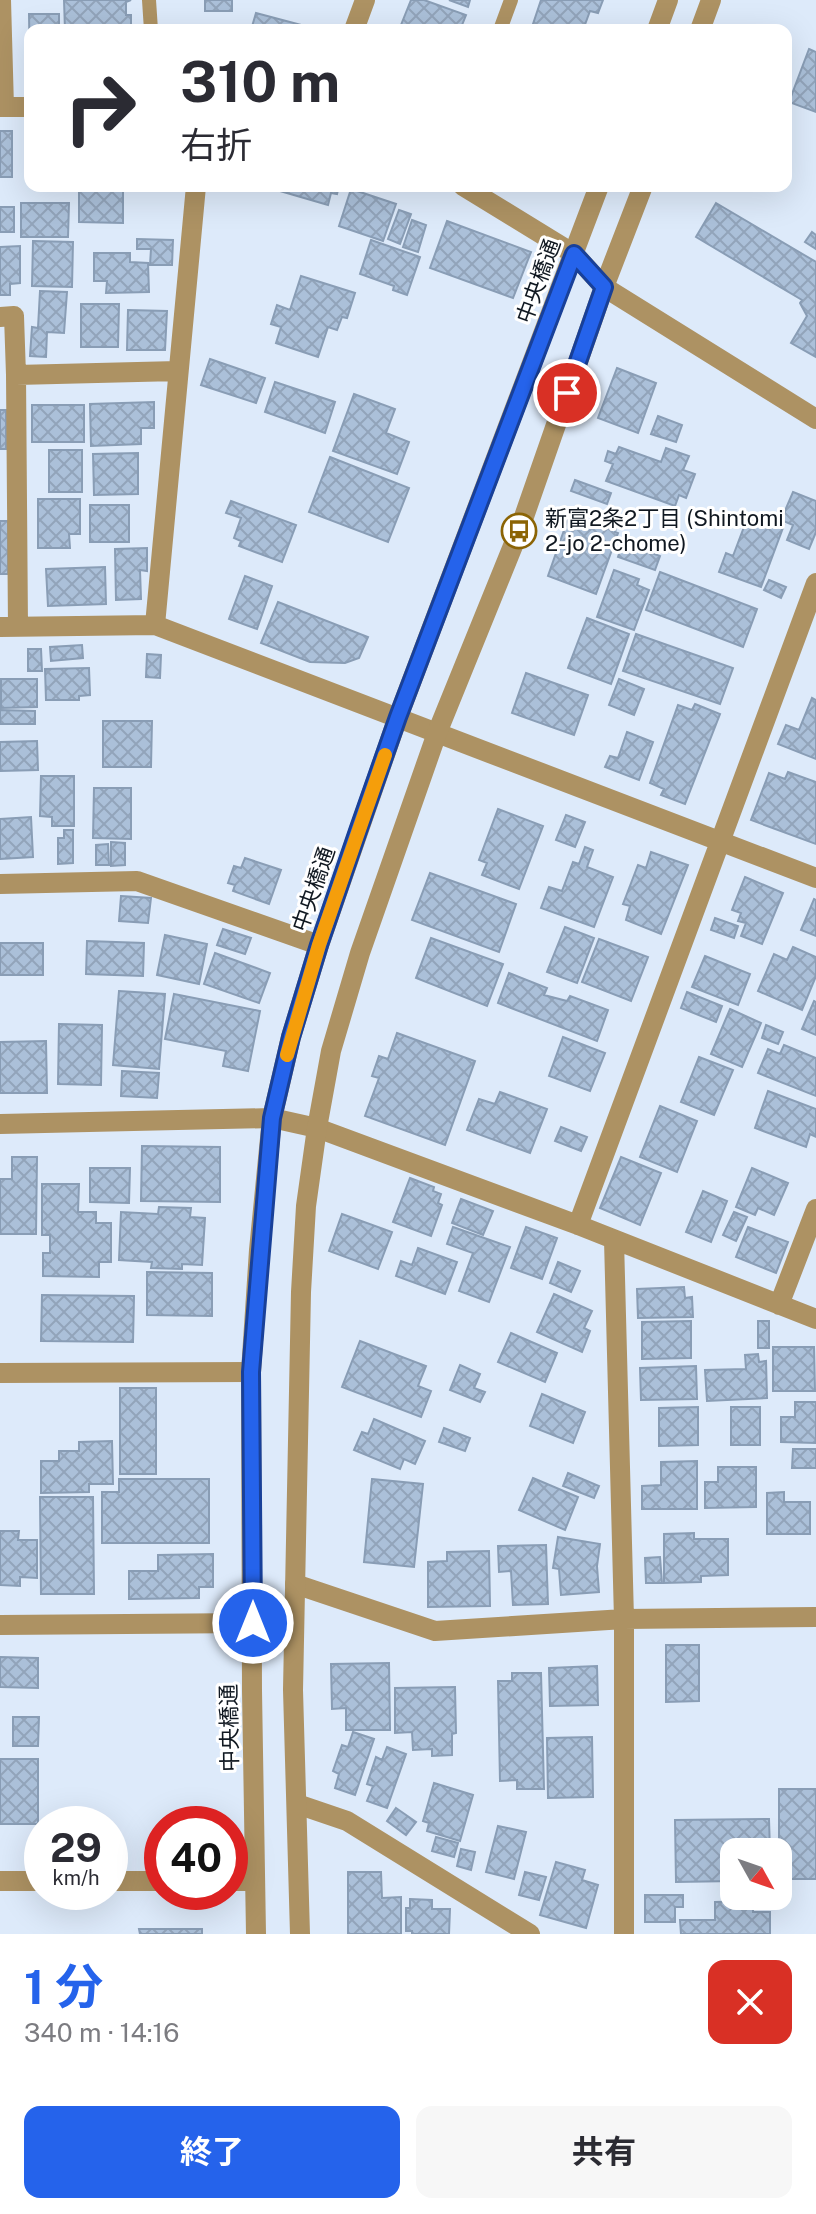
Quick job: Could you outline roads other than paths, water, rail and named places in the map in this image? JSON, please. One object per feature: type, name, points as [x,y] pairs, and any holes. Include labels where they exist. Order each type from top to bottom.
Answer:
[{"type":"street","points":[[356,24],[365,0]]},
{"type":"street","points":[[659,24],[668,0]]},
{"type":"street","points":[[702,24],[711,0]]},
{"type":"street","points":[[155,625],[195,192]]},
{"type":"street","points":[[473,192],[574,254],[604,287],[816,419]]},
{"type":"street","name":"中央橋通","points":[[256,1934],[251,1372],[272,1118],[291,1037],[319,945],[398,717],[597,192]]},
{"type":"street","points":[[300,1934],[293,1690],[301,1292],[306,1206],[331,1051],[360,953],[437,733],[519,531],[604,287],[641,192]]},
{"type":"street","points":[[0,317],[14,316],[16,375],[9,627],[155,625],[816,878]]},
{"type":"street","points":[[16,375],[178,371]]},
{"type":"street","points":[[578,1225],[816,583]]},
{"type":"street","points":[[0,884],[137,881],[319,945]]},
{"type":"street","points":[[0,1124],[272,1118],[317,1128],[578,1225],[816,1319]]},
{"type":"street","points":[[779,1305],[816,1209]]},
{"type":"street","points":[[614,1240],[624,1619],[624,1934]]},
{"type":"street","points":[[0,1373],[251,1372]]},
{"type":"street","points":[[295,1584],[435,1631],[624,1619],[816,1617]]},
{"type":"street","points":[[0,1625],[294,1620]]},
{"type":"street","points":[[297,1804],[347,1821],[530,1934]]},
{"type":"street","points":[[0,1881],[24,1881]]},
{"type":"street","points":[[248,1881],[254,1881]]},
{"type":"lane","points":[[4,0],[4,107]]},
{"type":"lane","points":[[149,0],[151,24]]},
{"type":"lane","points":[[502,24],[511,0]]},
{"type":"place","name":"新富2条2丁目 (Shintomi 2-jo 2-chome)","points":[[519,531]]}]
